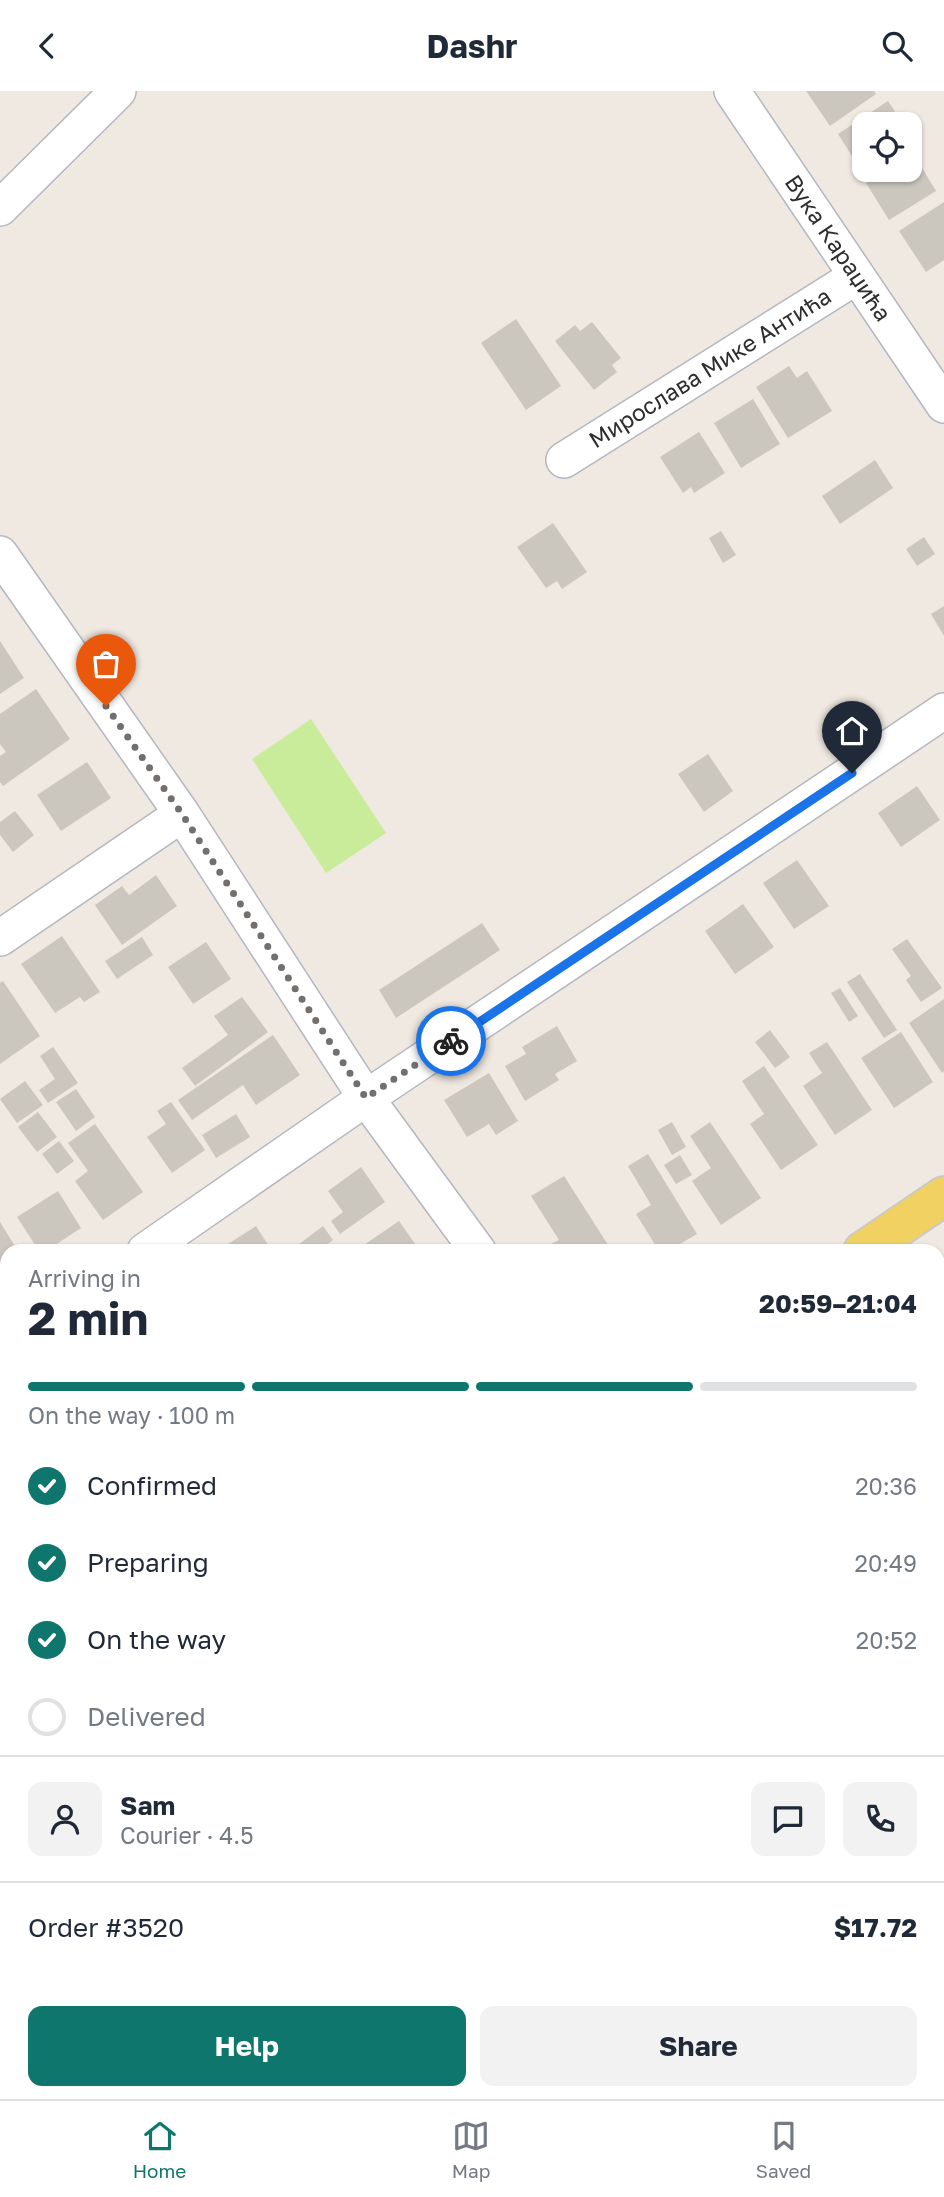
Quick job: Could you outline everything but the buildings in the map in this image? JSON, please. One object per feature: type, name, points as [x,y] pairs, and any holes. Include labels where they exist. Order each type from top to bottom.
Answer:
[{"type":"main road","points":[[873,1244],[944,1196]]},
{"type":"street","points":[[0,208],[118,91]]},
{"type":"street","name":"Вука Караџића","points":[[732,91],[944,405]]},
{"type":"street","name":"Мирослава Мике Антића","points":[[564,460],[857,276]]},
{"type":"street","points":[[0,554],[182,814],[366,1098],[473,1244]]},
{"type":"street","points":[[155,1244],[366,1098],[944,711]]},
{"type":"street","points":[[0,938],[182,814]]},
{"type":"green space","points":[[311,719],[386,833],[326,873],[252,759]]},
{"type":"way so far","points":[[106,706],[182,814],[366,1098],[451,1041]]},
{"type":"route","points":[[451,1041],[852,773]]}]
